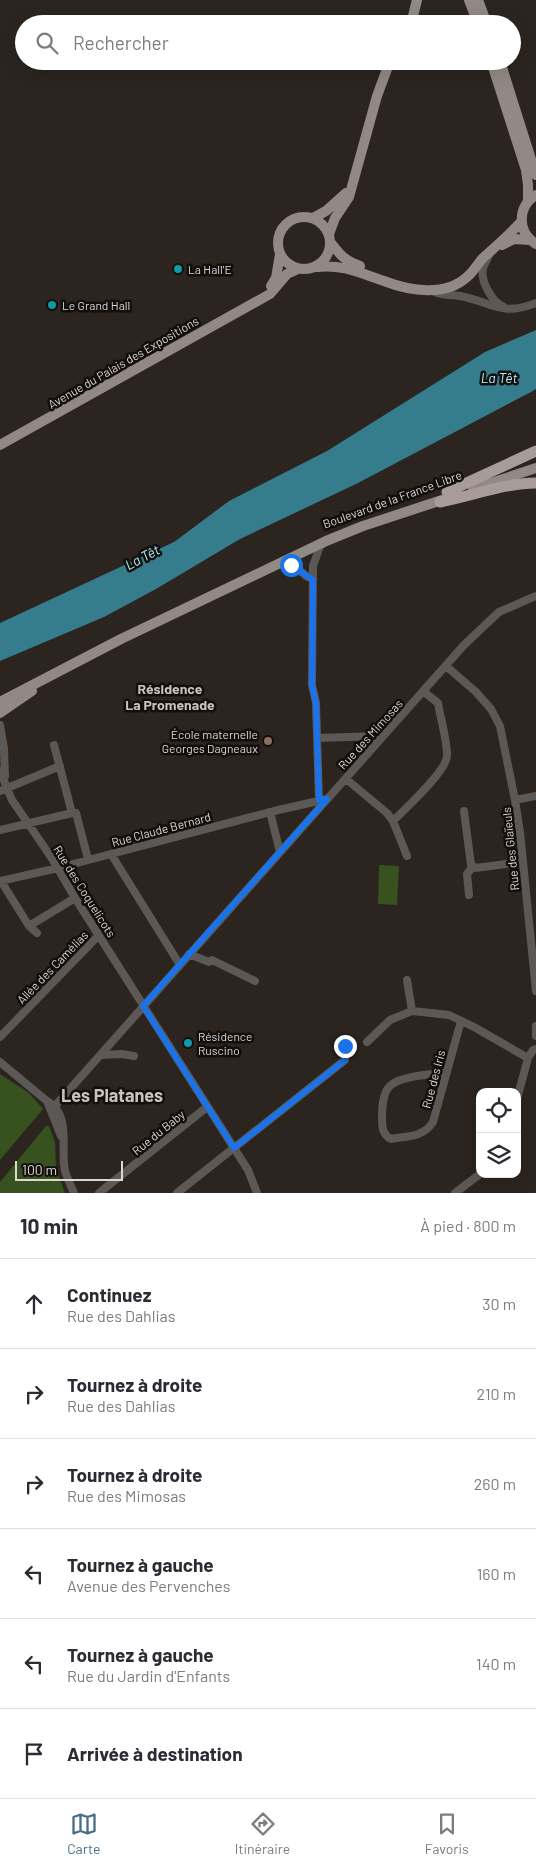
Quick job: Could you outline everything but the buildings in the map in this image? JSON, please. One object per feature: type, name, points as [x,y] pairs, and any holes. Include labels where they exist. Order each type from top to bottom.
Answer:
[{"type":"highway","points":[[447,492],[536,450]]},
{"type":"highway","points":[[440,502],[515,484],[536,483]]},
{"type":"main road","points":[[413,15],[417,0]]},
{"type":"main road","points":[[469,0],[475,15]]},
{"type":"main road","points":[[478,0],[484,15]]},
{"type":"main road","points":[[317,267],[328,257],[335,218],[350,197],[377,96],[387,70]]},
{"type":"main road","points":[[494,70],[526,170],[532,198],[522,214],[521,222],[523,229],[533,242]]},
{"type":"main road","points":[[503,70],[536,175]]},
{"type":"main road","points":[[354,180],[345,194],[335,204],[313,218],[298,218],[287,224],[280,234],[278,241],[280,254],[291,266],[308,270],[317,267],[336,266],[396,286],[433,291],[446,289],[468,276],[521,222]]},
{"type":"main road","points":[[313,218],[325,227],[341,256],[347,261],[419,290]]},
{"type":"main road","points":[[493,249],[514,239],[533,242]]},
{"type":"main road","name":"Avenue du Palais des Expositions","points":[[259,300],[276,278],[280,254]]},
{"type":"main road","name":"Avenue du Palais des Expositions","points":[[0,445],[270,294],[287,274],[298,269]]},
{"type":"main road","name":"Boulevard de la France Libre","points":[[234,584],[272,562],[361,521],[536,462]]},
{"type":"main road","name":"Boulevard de la France Libre","points":[[0,702],[121,639],[326,541],[363,526],[440,502],[536,468]]},
{"type":"main road","name":"Boulevard de la France Libre","points":[[0,713],[50,676]]},
{"type":"street","points":[[493,249],[483,268],[483,274],[491,297],[497,304],[510,310]]},
{"type":"street","points":[[433,291],[439,295],[461,296],[495,308],[510,310],[536,303]]},
{"type":"street","points":[[323,800],[317,738],[316,703],[312,686],[313,580],[315,559],[320,546],[326,541]]},
{"type":"street","points":[[281,563],[297,568],[313,580]]},
{"type":"street","name":"Rue des Mimosas","points":[[55,1106],[280,852],[323,800],[346,779],[382,736],[424,692],[470,639],[499,612],[536,596]]},
{"type":"street","name":"Rue des Glaïeuls","points":[[446,666],[476,692],[491,709],[503,741],[515,800],[536,991]]},
{"type":"street","points":[[393,821],[428,786],[443,767],[447,758],[438,703],[424,692]]},
{"type":"street","name":"Rue des Coquelicots","points":[[0,725],[4,789]]},
{"type":"street","points":[[317,738],[382,736]]},
{"type":"street","points":[[54,745],[72,813],[76,814],[88,859]]},
{"type":"street","points":[[4,789],[60,766]]},
{"type":"street","name":"Rue des Coquelicots","points":[[0,770],[4,789],[30,824],[58,868],[74,898],[248,1170],[256,1192]]},
{"type":"street","points":[[346,779],[387,813],[393,821],[407,856]]},
{"type":"street","points":[[515,800],[536,796]]},
{"type":"street","name":"Rue Claude Bernard","points":[[1,881],[323,800]]},
{"type":"street","points":[[464,811],[471,865],[475,868],[522,862]]},
{"type":"street","points":[[270,812],[280,852]]},
{"type":"street","points":[[0,830],[72,813]]},
{"type":"street","points":[[110,854],[180,965]]},
{"type":"street","points":[[469,895],[467,874],[473,866]]},
{"type":"street","points":[[1,881],[29,926],[37,932]]},
{"type":"street","points":[[29,926],[74,898]]},
{"type":"street","name":"Allée des Camélias","points":[[0,1037],[99,935]]},
{"type":"street","points":[[189,954],[210,962],[212,960],[255,981]]},
{"type":"street","points":[[407,980],[412,1011]]},
{"type":"street","points":[[367,1042],[390,1020],[412,1011],[449,1015],[528,1058]]},
{"type":"street","name":"Rue des Iris","points":[[446,1072],[418,1076],[390,1086],[385,1092],[382,1112],[383,1131],[387,1137],[391,1139],[423,1133],[430,1128],[461,1021]]},
{"type":"street","points":[[536,1026],[536,1036]]},
{"type":"street","points":[[178,1193],[345,1060],[345,1046]]},
{"type":"street","points":[[520,1088],[528,1058],[532,1050],[536,1049]]},
{"type":"street","points":[[102,1055],[122,1054],[134,1056]]},
{"type":"street","points":[[0,1062],[55,1106],[63,1125],[65,1170],[74,1193]]},
{"type":"street","points":[[47,1101],[63,1142]]},
{"type":"street","name":"Rue du Baby","points":[[99,1193],[207,1107]]},
{"type":"street","points":[[455,1193],[476,1177]]},
{"type":"green space","points":[[379,865],[399,866],[397,905],[378,904]]},
{"type":"green space","points":[[0,1074],[29,1093],[43,1109],[0,1160]]},
{"type":"green space","points":[[46,1126],[49,1126],[55,1142],[56,1169],[65,1193],[0,1193],[0,1182]]},
{"type":"water","name":"La Têt","points":[[536,330],[536,389],[358,483],[240,539],[156,589],[104,617],[0,661],[0,623],[174,542],[229,501],[327,451],[485,352]]},
{"type":"place","name":"La Hall'E","points":[[178,269]]},
{"type":"place","name":"Le Grand Hall","points":[[52,305]]},
{"type":"place","name":"École maternelle Georges Dagneaux","points":[[268,741]]},
{"type":"place","name":"Résidence Ruscino","points":[[188,1043]]},
{"type":"district","name":"Résidence La Promenade","points":[[170,696]]},
{"type":"district","name":"Les Platanes","points":[[112,1095]]},
{"type":"route","points":[[291,565],[313,580],[312,686],[316,703],[319,800],[327,799],[143,1006],[234,1148],[345,1060],[345,1046]]}]
